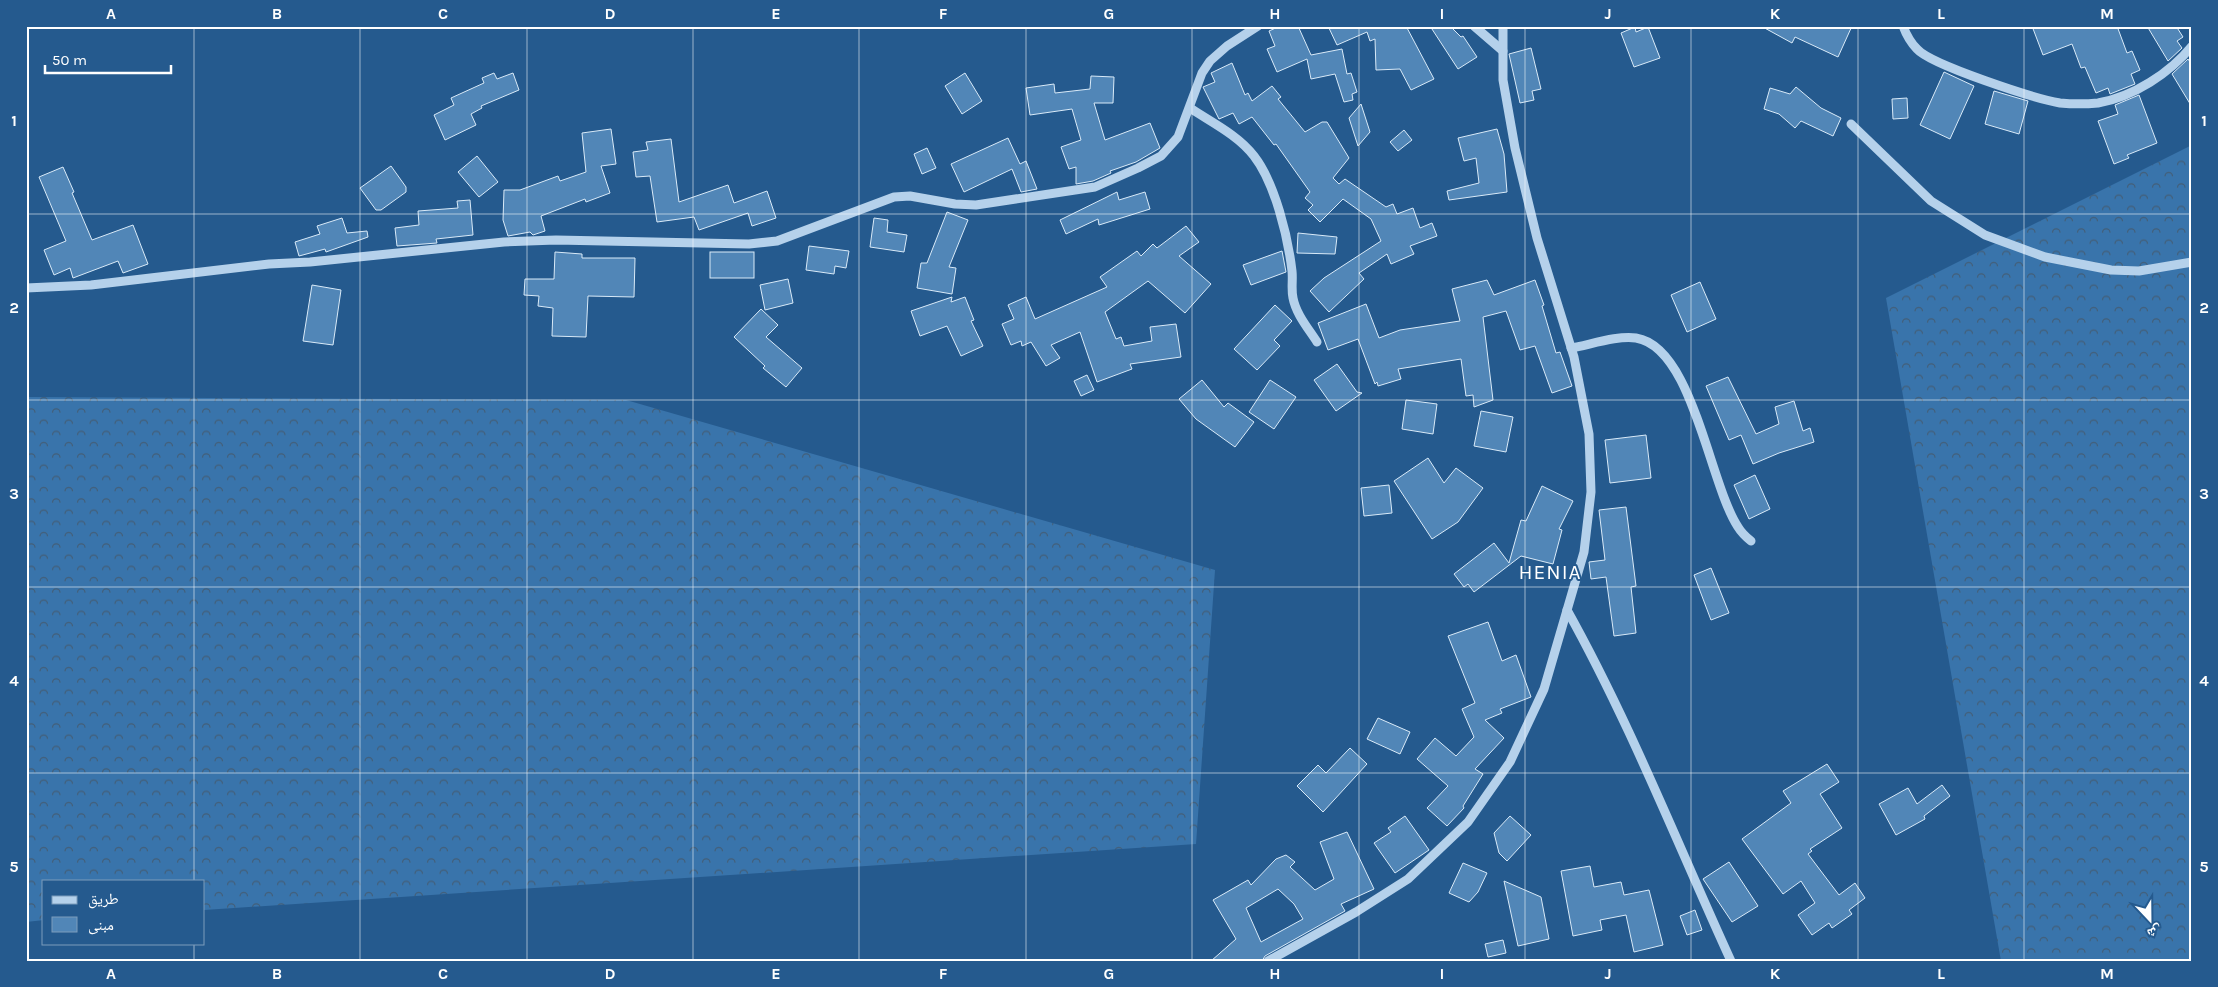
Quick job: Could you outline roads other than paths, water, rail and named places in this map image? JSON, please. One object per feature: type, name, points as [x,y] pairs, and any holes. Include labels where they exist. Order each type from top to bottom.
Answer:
[{"type":"street","points":[[26,288],[91,285],[269,264],[310,262],[504,242],[556,240],[749,244],[777,241],[894,197],[910,196],[955,204],[976,205],[1095,187],[1161,156],[1178,137],[1202,73],[1210,61],[1227,46],[1258,26]]},
{"type":"street","points":[[1474,26],[1503,51]]},
{"type":"street","points":[[1268,961],[1356,912],[1408,879],[1468,822],[1510,762],[1544,689],[1584,552],[1591,492],[1589,434],[1571,348],[1537,238],[1515,148],[1503,80],[1503,26]]},
{"type":"street","points":[[1903,26],[1917,50],[1932,60],[2060,103],[2098,103],[2126,93],[2142,86],[2164,72],[2192,46]]},
{"type":"street","points":[[1190,108],[1242,143],[1255,156],[1267,178],[1276,197],[1290,260],[1293,297],[1297,309],[1317,342]]},
{"type":"street","points":[[1851,124],[1931,200],[1985,235],[2045,257],[2111,270],[2139,271],[2192,262]]},
{"type":"street","points":[[1571,348],[1634,338],[1649,341],[1664,352],[1678,373],[1688,396],[1728,507],[1738,528],[1750,542]]},
{"type":"street","points":[[1567,610],[1594,660],[1656,790],[1731,961]]},
{"type":"district","name":"HENIA","points":[[1550,572]]}]
